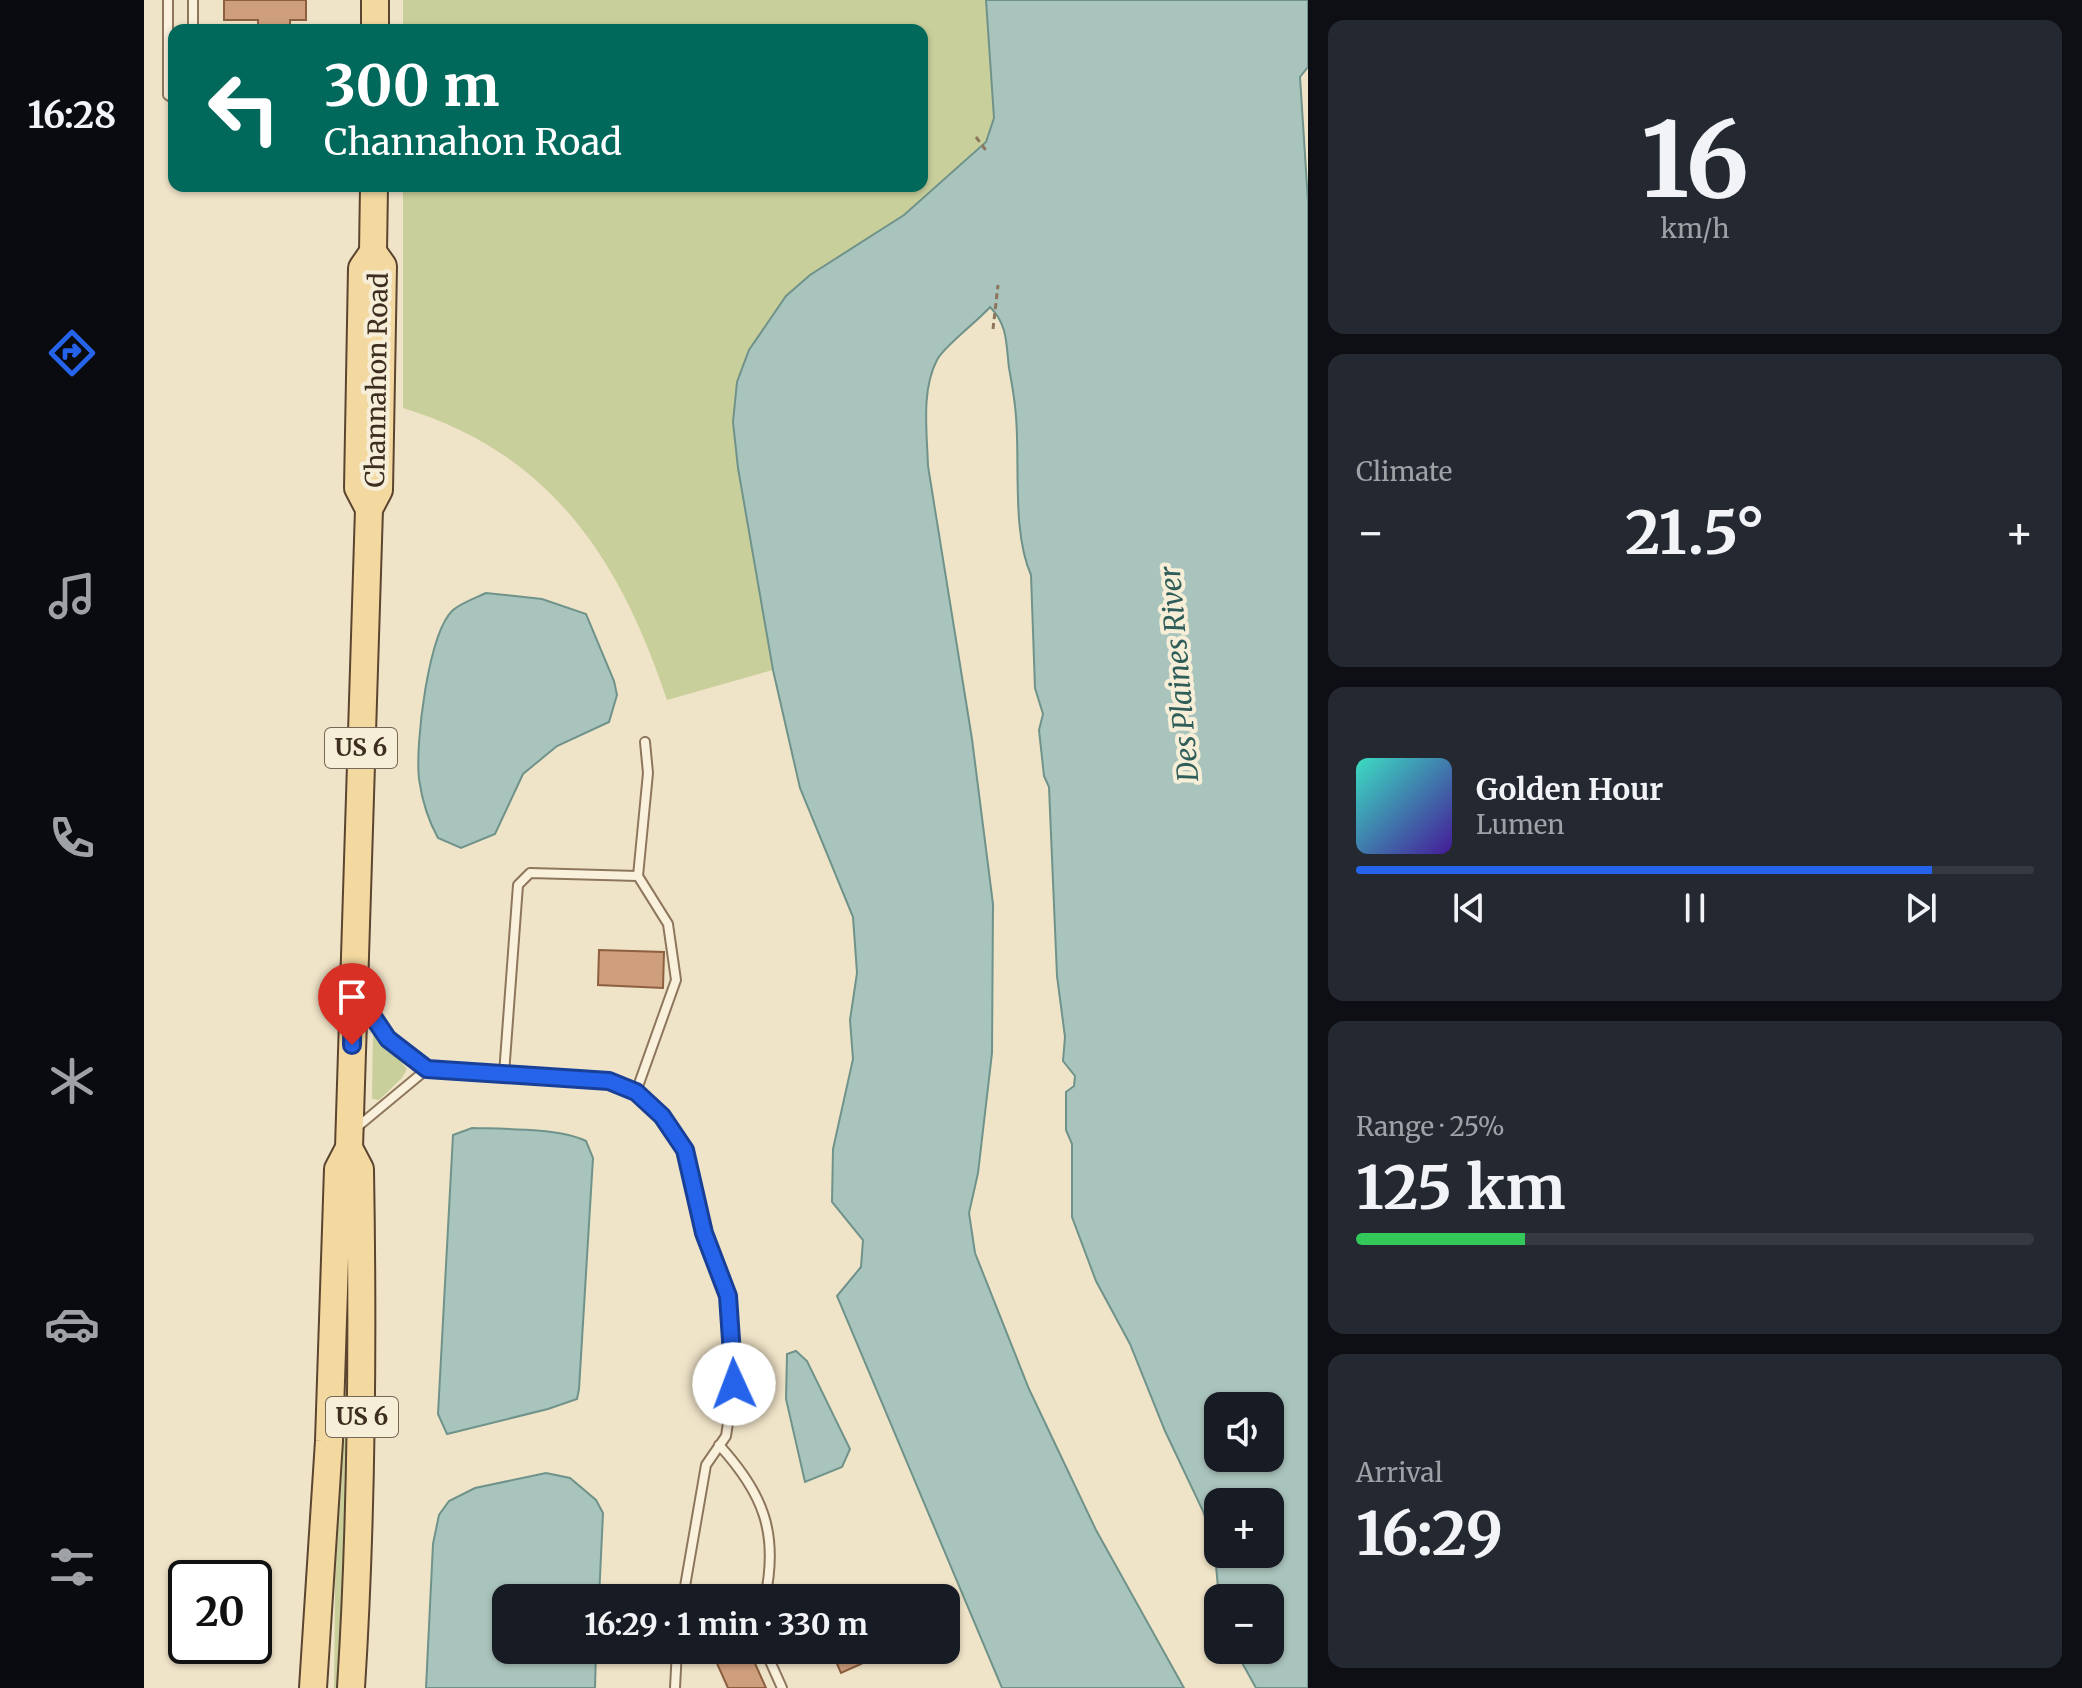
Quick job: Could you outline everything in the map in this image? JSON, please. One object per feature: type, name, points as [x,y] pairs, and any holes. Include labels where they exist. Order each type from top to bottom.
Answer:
[{"type":"main road","points":[[375,0],[375,24]]},
{"type":"main road","name":"Channahon Road","points":[[313,1688],[329,1441],[338,1169],[349,1141],[369,509],[379,490],[383,266],[373,252],[374,192]]},
{"type":"main road","name":"Channahon Road","points":[[349,1141],[360,1169],[362,1395],[362,1495],[351,1688]]},
{"type":"lane","points":[[168,0],[168,95]]},
{"type":"lane","points":[[193,0],[193,24]]},
{"type":"lane","points":[[636,1092],[676,980],[668,924],[638,876],[648,773],[645,742]]},
{"type":"lane","points":[[504,1074],[518,885],[530,873],[638,876]]},
{"type":"lane","points":[[353,987],[388,1039],[427,1069],[609,1081],[636,1092],[662,1116],[685,1150],[704,1233],[728,1296],[734,1384],[726,1436],[706,1465],[685,1584]]},
{"type":"lane","points":[[349,1141],[427,1069]]},
{"type":"lane","points":[[719,1445],[746,1475],[769,1527],[773,1557],[768,1584]]},
{"type":"lane","points":[[675,1688],[676,1664]]},
{"type":"lane","points":[[771,1664],[782,1688]]},
{"type":"path","points":[[976,137],[988,153]]},
{"type":"path","points":[[993,329],[998,285]]},
{"type":"green space","points":[[403,0],[986,0],[994,118],[986,142],[904,215],[810,275],[786,296],[749,350],[738,468],[773,670],[667,700],[627,601],[602,558],[573,518],[539,483],[500,453],[455,428],[403,408],[403,192],[928,192],[928,24],[403,24]]},
{"type":"green space","points":[[373,1027],[407,1069],[379,1100],[372,1099]]},
{"type":"green space","points":[[344,1313],[352,1313],[341,1688],[334,1688],[336,1494]]},
{"type":"water","name":"Des Plaines River","points":[[986,0],[1308,0],[1308,67],[1300,77],[1308,201],[1308,1688],[1256,1688],[1243,1664],[1284,1664],[1284,1584],[1218,1584],[1216,1568],[1284,1568],[1284,1488],[1204,1488],[1204,1514],[1165,1431],[1130,1344],[1096,1281],[1072,1217],[1072,1144],[1066,1130],[1066,1092],[1074,1086],[1075,1076],[1063,1061],[1065,1037],[1057,976],[1049,787],[1044,776],[1039,730],[1043,714],[1035,688],[1031,575],[1021,539],[1016,417],[1006,343],[1000,321],[990,307],[937,360],[929,385],[926,412],[928,466],[972,739],[993,904],[992,1053],[978,1173],[969,1213],[975,1253],[1029,1389],[1096,1530],[1184,1688],[1002,1688],[837,1296],[861,1267],[863,1240],[832,1202],[833,1149],[853,1059],[850,1020],[857,973],[853,917],[800,788],[773,670],[738,468],[733,422],[737,382],[749,350],[786,296],[810,275],[904,215],[986,142],[994,118]]},
{"type":"water","points":[[486,593],[542,599],[586,614],[617,695],[609,722],[557,746],[523,774],[495,834],[461,848],[438,838],[426,810],[418,763],[421,717],[430,665],[444,622],[456,607]]},
{"type":"water","points":[[472,1128],[531,1130],[575,1137],[586,1141],[593,1158],[579,1389],[577,1399],[548,1409],[447,1434],[438,1414],[453,1135]]},
{"type":"water","points":[[796,1351],[807,1361],[850,1449],[842,1467],[805,1482],[786,1399],[787,1354]]},
{"type":"water","points":[[546,1473],[570,1478],[596,1500],[603,1513],[600,1584],[492,1584],[492,1664],[596,1664],[595,1688],[426,1688],[433,1544],[439,1515],[449,1501],[475,1488]]},
{"type":"building","points":[[224,0],[306,0],[306,20],[290,20],[290,24],[224,20]]},
{"type":"building","points":[[599,950],[664,952],[663,988],[598,985]]},
{"type":"building","points":[[717,1664],[755,1664],[766,1688],[728,1688]]},
{"type":"building","points":[[837,1664],[861,1664],[841,1673]]},
{"type":"route","points":[[352,1045],[353,987],[388,1039],[427,1069],[609,1081],[636,1092],[662,1116],[685,1150],[704,1233],[728,1296],[734,1384]]}]
